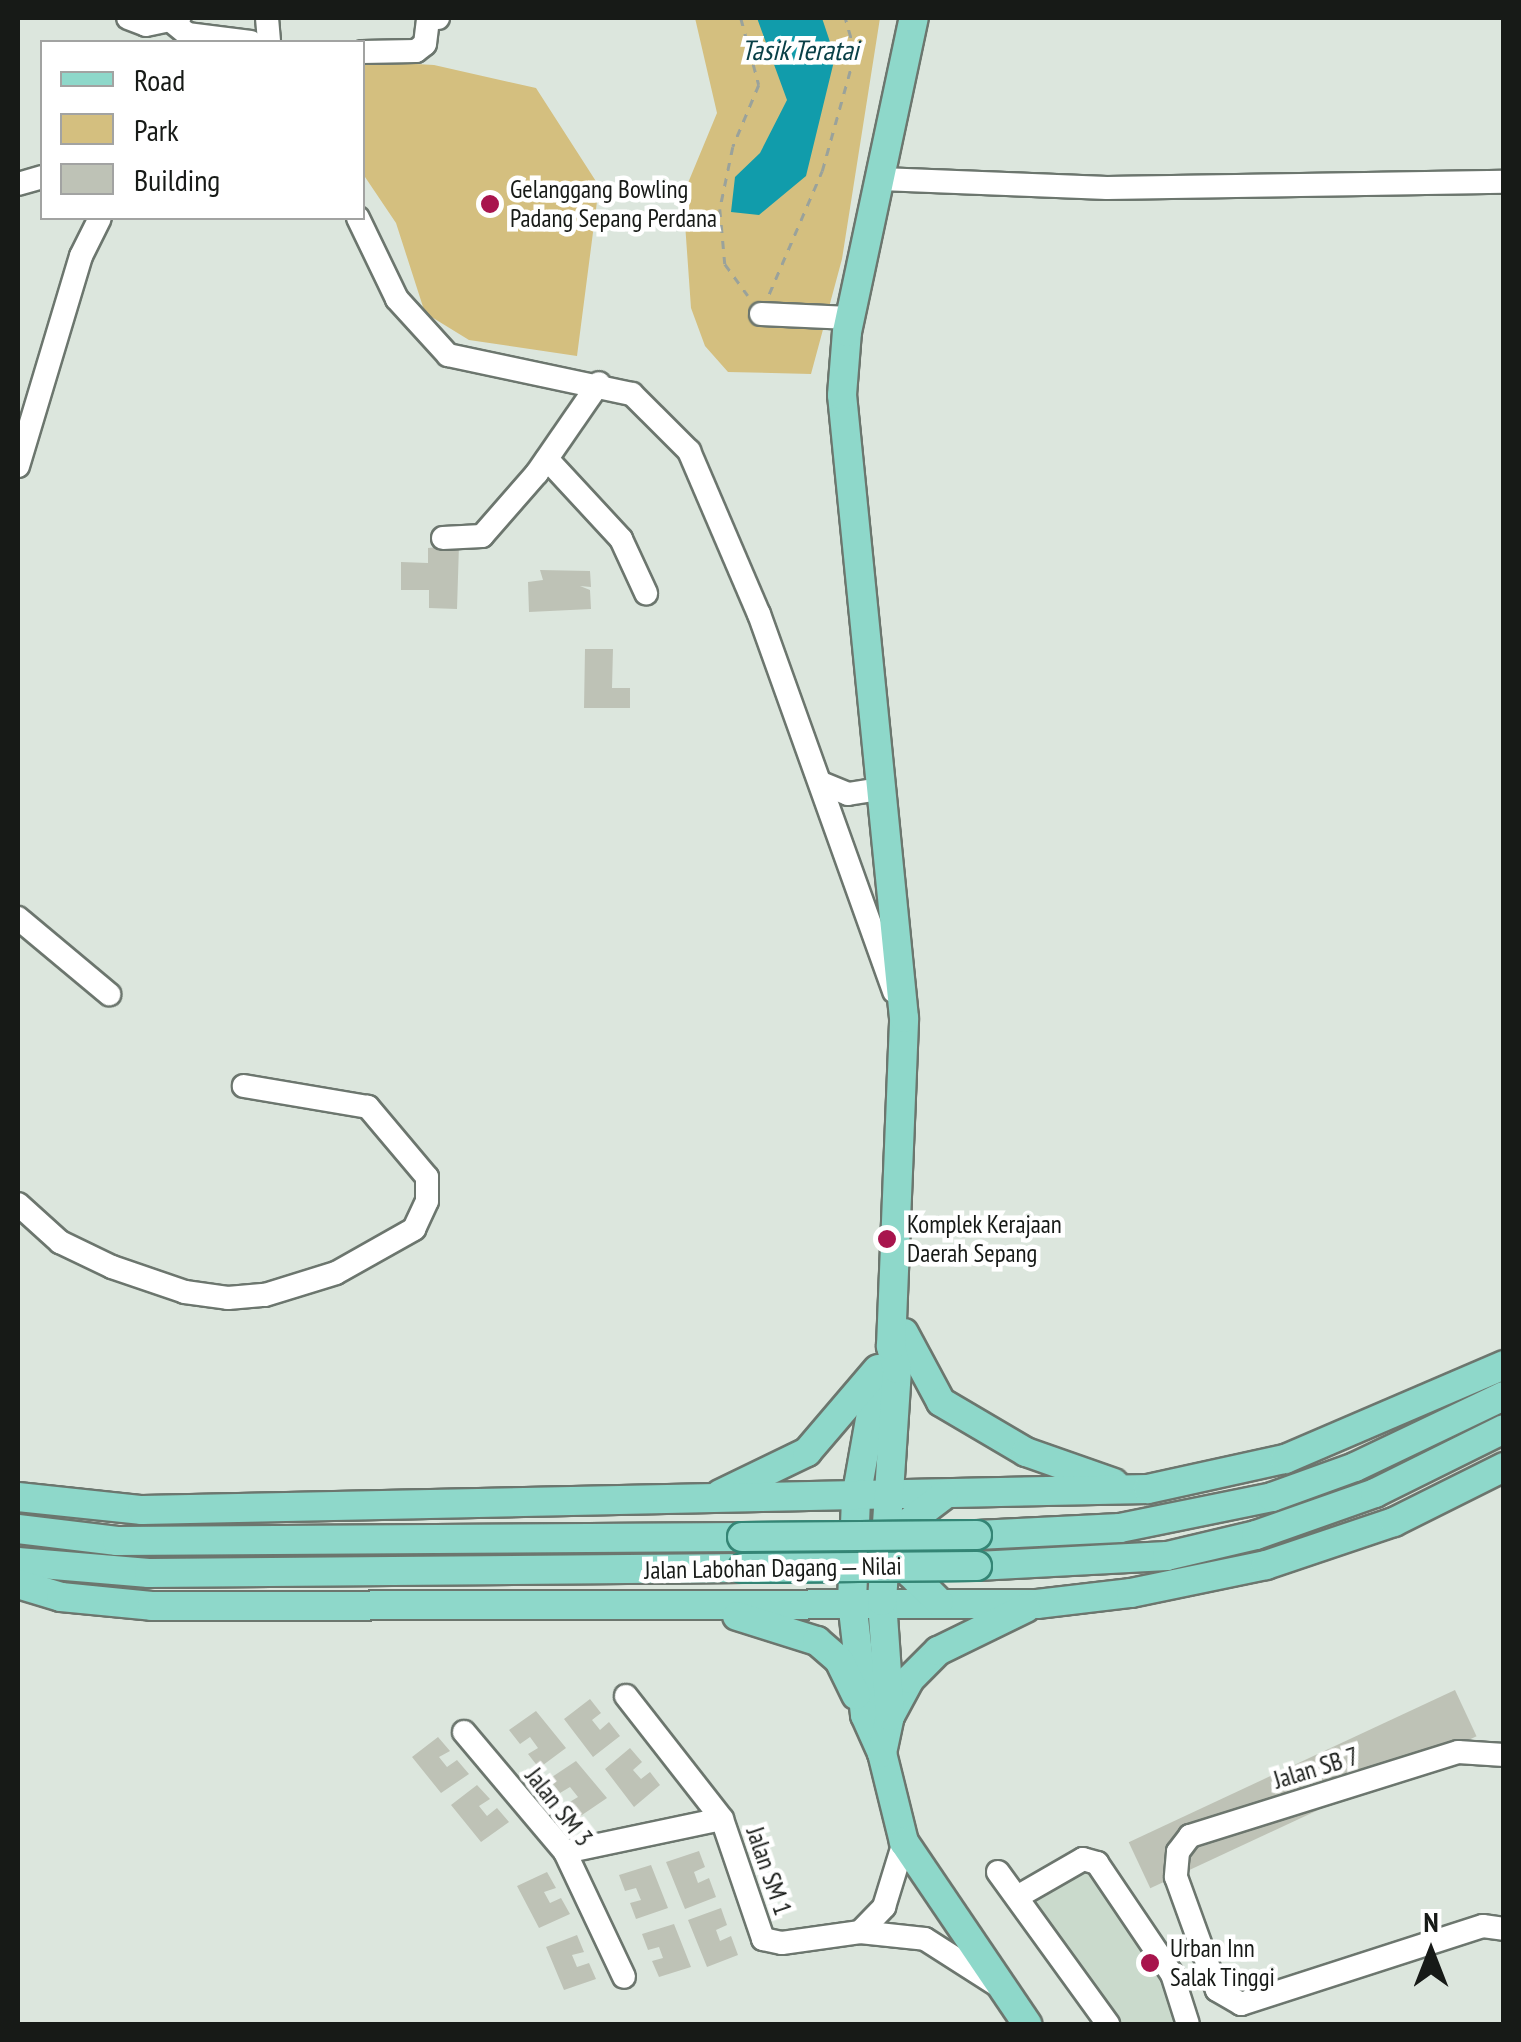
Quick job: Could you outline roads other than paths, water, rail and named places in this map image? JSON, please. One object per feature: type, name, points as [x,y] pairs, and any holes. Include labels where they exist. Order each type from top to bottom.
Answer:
[{"type":"main road","points":[[914,18],[850,318],[842,395],[904,1018],[894,1303],[856,1498],[852,1601],[904,1842],[1027,2024]]},
{"type":"main road","points":[[894,1303],[911,1356],[941,1402],[1026,1452],[1086,1478],[1148,1490]]},
{"type":"main road","points":[[878,1715],[885,1497],[898,1369],[885,1358]]},
{"type":"main road","points":[[674,1500],[725,1493],[807,1452],[885,1358]]},
{"type":"main road","points":[[18,1497],[142,1510],[795,1501],[1148,1490],[1285,1459],[1504,1365]]},
{"type":"main road","name":"Jalan Labohan Dagang ‒ Nilai","points":[[18,1529],[117,1541],[977,1535],[1120,1528],[1272,1497],[1355,1467],[1504,1396]]},
{"type":"main road","name":"Jalan Labohan Dagang ‒ Nilai","points":[[18,1562],[149,1573],[976,1566],[1167,1556],[1256,1535],[1375,1493],[1504,1428]]},
{"type":"main road","points":[[18,1584],[61,1597],[152,1606],[678,1609],[852,1601],[1037,1604],[1131,1594],[1266,1565],[1394,1522],[1504,1468]]},
{"type":"main road","points":[[939,1602],[911,1574],[905,1548],[909,1522],[943,1496]]},
{"type":"main road","points":[[795,1501],[824,1514],[836,1536],[836,1566],[825,1587],[798,1603]]},
{"type":"main road","points":[[878,1715],[938,1651],[1037,1604]]},
{"type":"main road","points":[[678,1609],[758,1619],[816,1640],[839,1660],[878,1715]]},
{"type":"street","points":[[411,18],[438,18]]},
{"type":"street","points":[[365,52],[422,49],[428,18]]},
{"type":"street","points":[[142,28],[174,19],[188,34],[234,40]]},
{"type":"street","points":[[881,179],[1107,188],[1504,182]]},
{"type":"street","points":[[18,466],[81,256],[99,220]]},
{"type":"street","points":[[359,220],[397,299],[448,355],[599,383],[656,410],[690,450],[822,783],[904,1018]]},
{"type":"street","points":[[761,314],[850,318]]},
{"type":"street","points":[[443,538],[482,536],[547,459],[599,383]]},
{"type":"street","points":[[547,459],[621,539],[646,593]]},
{"type":"street","points":[[822,783],[848,794],[880,789]]},
{"type":"street","points":[[18,918],[110,994]]},
{"type":"street","points":[[18,1204],[60,1242],[112,1267],[184,1292],[228,1298],[264,1295],[336,1272],[414,1229],[427,1177],[368,1107],[244,1086]]},
{"type":"street","name":"Jalan SM 1","points":[[626,1696],[722,1819],[763,1939],[782,1943],[860,1932],[926,1939],[1006,1990]]},
{"type":"street","name":"Jalan SM 3","points":[[464,1732],[565,1852],[624,1977]]},
{"type":"street","name":"Jalan SB 7","points":[[1504,1755],[1458,1752],[1190,1836],[1178,1852],[1176,1877],[1217,1990],[1241,2004],[1483,1926],[1504,1929]]},
{"type":"street","points":[[565,1852],[722,1819]]},
{"type":"street","points":[[860,1932],[884,1907],[904,1842]]},
{"type":"street","points":[[1017,1897],[1083,1859],[1097,1862],[1172,1974],[1188,2024]]},
{"type":"street","points":[[998,1872],[1108,2024]]},
{"type":"water","name":"Tasik Teratai","points":[[757,18],[822,18],[835,57],[806,176],[759,215],[731,212],[735,177],[760,153],[787,100]]},
{"type":"place","name":"Gelanggang Bowling Padang Sepang Perdana","points":[[490,204]]},
{"type":"place","name":"Komplek Kerajaan Daerah Sepang","points":[[887,1239]]},
{"type":"place","name":"Urban Inn Salak Tinggi","points":[[1150,1963]]}]
